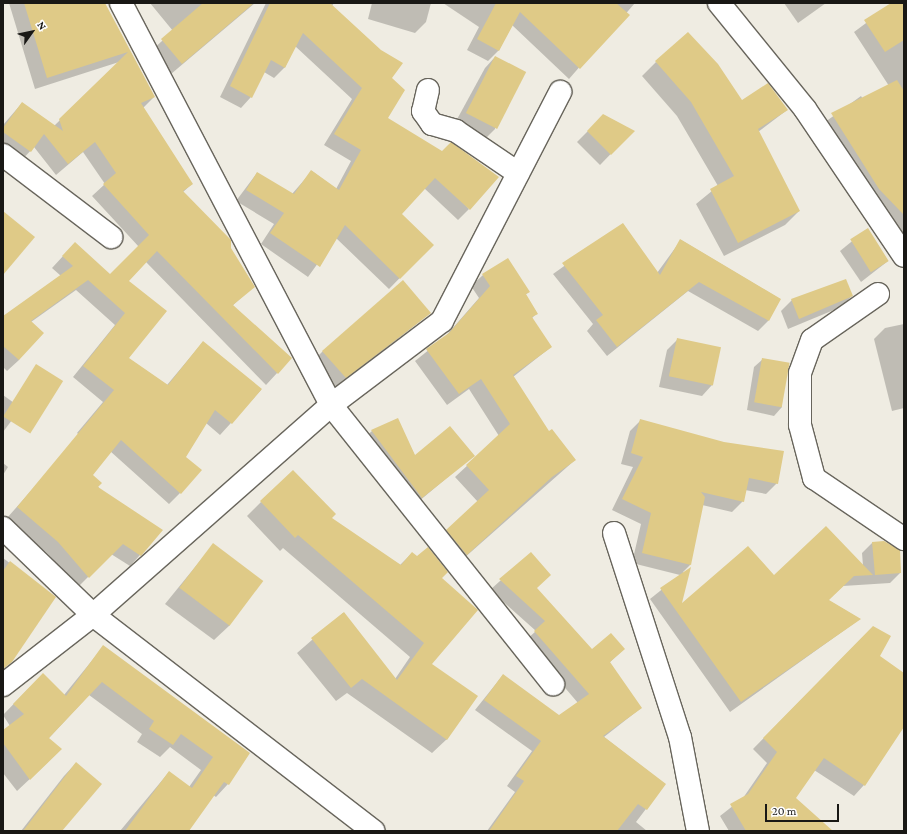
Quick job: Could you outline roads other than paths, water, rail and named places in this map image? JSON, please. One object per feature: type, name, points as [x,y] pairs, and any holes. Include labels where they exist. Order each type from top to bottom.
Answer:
[{"type":"street","points":[[121,3],[331,405],[553,684]]},
{"type":"street","points":[[719,3],[805,109],[904,256]]},
{"type":"street","points":[[428,90],[423,111],[432,124],[456,131],[518,173]]},
{"type":"street","points":[[3,685],[93,615],[331,405],[442,320],[560,92]]},
{"type":"street","points":[[3,155],[111,237]]},
{"type":"street","points":[[878,294],[812,340],[800,373],[800,425],[814,478],[904,539]]},
{"type":"street","points":[[3,528],[93,615],[373,831]]},
{"type":"street","points":[[614,533],[680,737],[698,831]]}]
